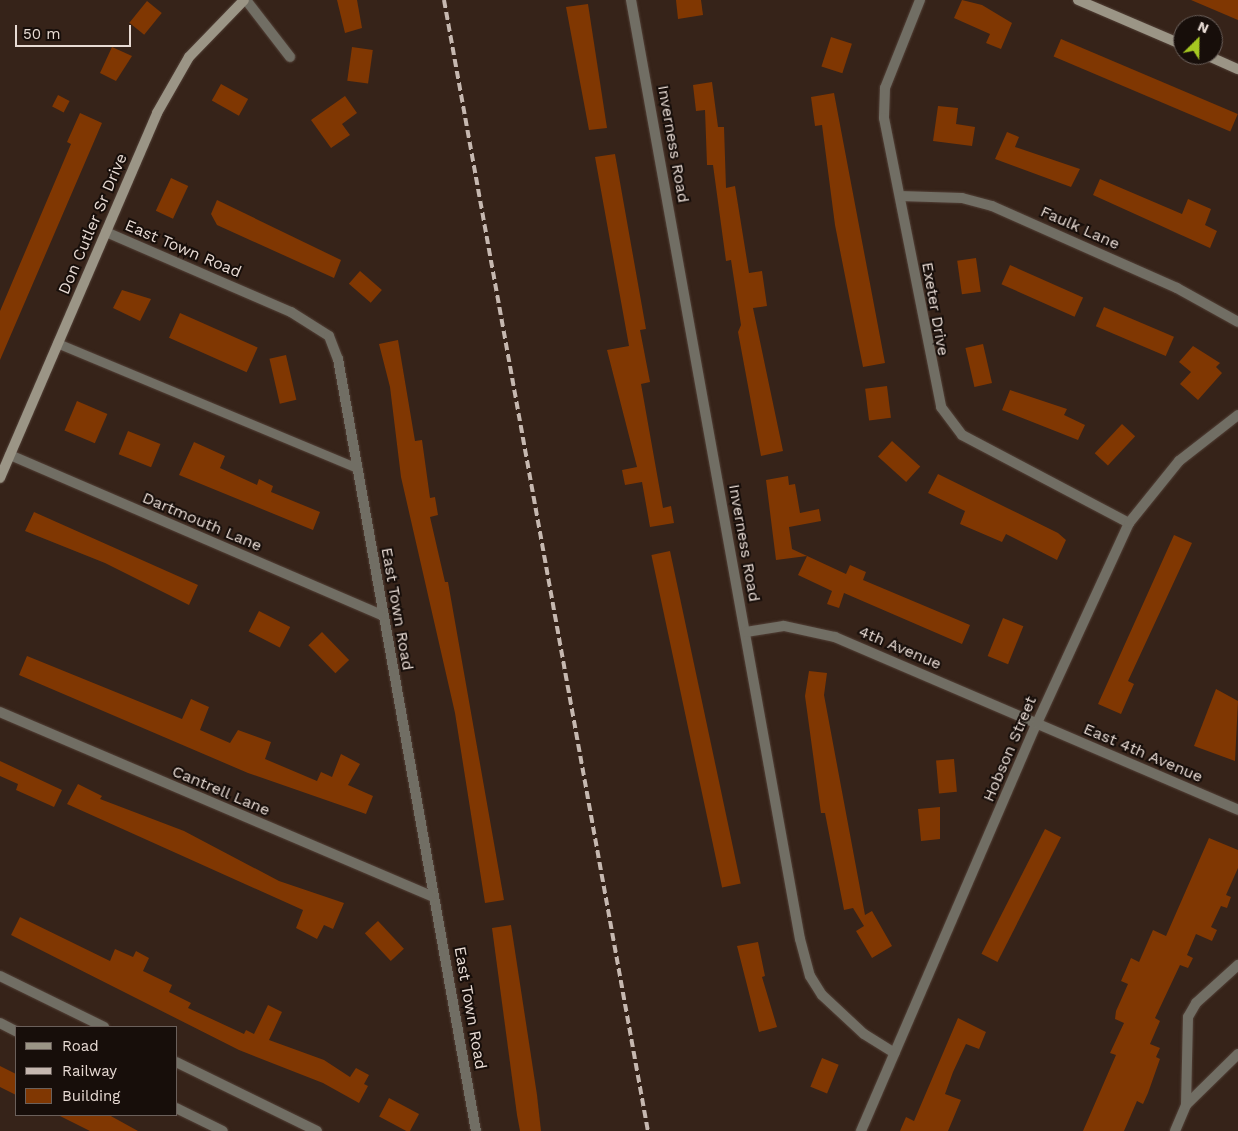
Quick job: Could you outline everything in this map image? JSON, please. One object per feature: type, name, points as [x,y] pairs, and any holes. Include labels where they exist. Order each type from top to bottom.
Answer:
[{"type":"street","points":[[245,0],[290,57]]},
{"type":"street","name":"Don Cutler Sr Drive","points":[[0,478],[57,343],[172,84],[208,34],[245,0]]},
{"type":"street","name":"Inverness Road","points":[[631,0],[810,976],[836,1010],[895,1052]]},
{"type":"street","name":"Exeter Drive","points":[[920,0],[884,88],[884,118],[930,365],[941,407],[950,422],[994,454],[1128,523]]},
{"type":"street","points":[[1078,0],[1173,41]]},
{"type":"street","points":[[1223,62],[1238,69]]},
{"type":"street","name":"Faulk Lane","points":[[900,196],[962,198],[992,206],[1177,288],[1238,322]]},
{"type":"street","name":"East Town Road","points":[[106,232],[291,312],[329,336],[338,359],[432,896],[476,1131]]},
{"type":"street","name":"Hobson Street","points":[[861,1131],[1036,723],[1128,523],[1179,461],[1238,415]]},
{"type":"street","name":"Dartmouth Lane","points":[[10,455],[382,615]]},
{"type":"street","name":"4th Avenue","points":[[746,632],[784,626],[827,634],[1036,723]]},
{"type":"street","name":"Cantrell Lane","points":[[0,712],[432,896]]},
{"type":"street","name":"East 4th Avenue","points":[[1036,723],[1238,810]]},
{"type":"street","points":[[1175,1131],[1186,1105],[1188,1017],[1196,1003],[1238,965]]},
{"type":"street","points":[[0,976],[102,1026]]},
{"type":"street","points":[[0,1023],[15,1030]]},
{"type":"street","points":[[1186,1105],[1238,1054]]},
{"type":"street","points":[[178,1063],[317,1131]]},
{"type":"street","points":[[178,1109],[223,1131]]},
{"type":"lane","points":[[57,343],[357,468]]},
{"type":"building","points":[[337,0],[357,0],[362,28],[345,33]]},
{"type":"building","points":[[676,0],[701,0],[703,15],[678,19]]},
{"type":"building","points":[[962,0],[982,5],[1012,23],[1001,49],[986,43],[990,34],[954,18]]},
{"type":"building","points":[[1191,0],[1238,0],[1238,20]]},
{"type":"building","points":[[147,1],[162,13],[144,35],[129,23]]},
{"type":"building","points":[[588,4],[607,128],[589,130],[566,7]]},
{"type":"building","points":[[831,37],[852,44],[842,73],[821,66]]},
{"type":"building","points":[[1061,39],[1238,114],[1230,132],[1054,56]]},
{"type":"building","points":[[112,47],[132,56],[116,81],[100,73]]},
{"type":"building","points":[[352,47],[373,50],[368,84],[347,81]]},
{"type":"building","points":[[712,82],[718,127],[724,127],[726,188],[735,186],[749,273],[762,271],[767,306],[753,308],[783,451],[761,456],[738,332],[741,325],[731,260],[726,261],[713,165],[707,165],[705,110],[696,111],[693,85]]},
{"type":"building","points":[[221,84],[248,99],[239,116],[212,101]]},
{"type":"building","points":[[834,93],[885,363],[863,367],[835,225],[822,125],[815,126],[811,97]]},
{"type":"building","points":[[58,95],[70,101],[64,112],[52,107]]},
{"type":"building","points":[[345,96],[357,113],[342,124],[350,135],[331,148],[311,120]]},
{"type":"building","points":[[938,106],[958,108],[956,124],[975,127],[972,146],[933,141]]},
{"type":"building","points":[[80,113],[102,123],[0,360],[0,311],[71,144],[67,142]]},
{"type":"building","points":[[1007,132],[1019,137],[1015,147],[1080,169],[1071,187],[995,159]]},
{"type":"building","points":[[615,154],[646,329],[640,330],[650,382],[641,384],[663,508],[671,506],[674,523],[650,527],[642,482],[625,485],[622,470],[637,467],[607,350],[629,346],[595,157]]},
{"type":"building","points":[[171,178],[188,186],[173,219],[156,211]]},
{"type":"building","points":[[1100,179],[1182,214],[1188,199],[1211,209],[1205,225],[1217,231],[1210,248],[1093,195]]},
{"type":"building","points":[[217,200],[341,260],[334,278],[217,225],[211,214]]},
{"type":"building","points":[[976,258],[981,292],[962,294],[957,261]]},
{"type":"building","points":[[1010,265],[1083,298],[1075,317],[1001,284]]},
{"type":"building","points":[[360,271],[382,290],[371,303],[349,284]]},
{"type":"building","points":[[122,290],[151,299],[140,321],[113,308]]},
{"type":"building","points":[[1104,307],[1174,337],[1166,356],[1096,326]]},
{"type":"building","points":[[180,313],[258,348],[247,372],[169,338]]},
{"type":"building","points":[[398,340],[415,441],[422,440],[430,498],[435,497],[438,515],[430,517],[445,582],[448,582],[504,900],[485,903],[455,713],[401,477],[390,387],[379,344]]},
{"type":"building","points":[[983,344],[992,383],[974,387],[965,348]]},
{"type":"building","points":[[1193,346],[1220,363],[1216,367],[1222,373],[1198,400],[1180,384],[1191,372],[1179,362]]},
{"type":"building","points":[[286,355],[296,400],[280,404],[269,359]]},
{"type":"building","points":[[887,386],[891,418],[869,420],[865,389]]},
{"type":"building","points":[[1010,390],[1067,409],[1064,415],[1085,425],[1078,440],[1002,410]]},
{"type":"building","points":[[77,401],[107,414],[95,443],[64,430]]},
{"type":"building","points":[[1122,424],[1135,436],[1108,466],[1095,453]]},
{"type":"building","points":[[128,431],[160,444],[151,467],[119,454]]},
{"type":"building","points":[[892,441],[920,466],[906,482],[878,457]]},
{"type":"building","points":[[194,442],[225,456],[220,468],[257,485],[259,479],[273,486],[271,492],[320,512],[313,530],[179,475]]},
{"type":"building","points":[[938,474],[1058,533],[1066,540],[1057,560],[1006,534],[1002,542],[960,524],[965,511],[928,493]]},
{"type":"building","points":[[788,476],[789,485],[795,484],[800,513],[819,509],[821,521],[789,527],[792,549],[846,574],[850,565],[866,572],[863,580],[970,625],[962,644],[844,593],[839,608],[827,604],[832,591],[798,575],[807,556],[776,560],[766,480]]},
{"type":"building","points":[[34,512],[198,585],[189,605],[105,563],[25,531]]},
{"type":"building","points":[[1174,535],[1192,543],[1128,681],[1134,684],[1121,714],[1098,704]]},
{"type":"building","points":[[670,551],[741,884],[722,888],[651,555]]},
{"type":"building","points":[[259,611],[290,627],[280,647],[249,631]]},
{"type":"building","points":[[1003,618],[1023,626],[1008,664],[988,656]]},
{"type":"building","points":[[322,632],[349,660],[335,673],[308,645]]},
{"type":"building","points":[[27,656],[182,719],[191,699],[209,707],[200,730],[230,743],[238,730],[271,742],[265,759],[317,781],[321,772],[332,777],[341,754],[360,764],[348,785],[373,796],[366,814],[248,773],[19,675]]},
{"type":"building","points":[[809,671],[827,673],[824,695],[865,915],[872,911],[892,946],[872,958],[856,931],[864,926],[853,908],[844,910],[825,813],[821,813],[805,696]]},
{"type":"building","points":[[1216,689],[1238,701],[1235,761],[1194,746]]},
{"type":"building","points":[[954,759],[957,792],[939,793],[936,761]]},
{"type":"building","points":[[0,761],[62,790],[54,807],[16,790],[18,784],[0,776]]},
{"type":"building","points":[[78,784],[102,796],[100,799],[184,831],[279,881],[344,903],[333,929],[324,925],[317,939],[296,928],[303,910],[67,804]]},
{"type":"building","points":[[940,807],[940,839],[921,841],[918,809]]},
{"type":"building","points":[[1045,829],[1061,837],[997,962],[981,954]]},
{"type":"building","points":[[1209,838],[1238,850],[1238,868],[1226,895],[1231,897],[1227,908],[1221,906],[1211,927],[1217,930],[1212,941],[1196,934],[1187,955],[1193,958],[1188,968],[1180,965],[1155,1018],[1160,1021],[1150,1044],[1160,1048],[1156,1057],[1160,1059],[1148,1093],[1143,1104],[1137,1101],[1124,1131],[1083,1131],[1116,1055],[1110,1053],[1124,1023],[1115,1019],[1116,1011],[1128,984],[1121,981],[1131,958],[1139,962],[1153,930],[1166,936]]},
{"type":"building","points":[[20,917],[110,961],[115,949],[133,957],[136,951],[149,958],[143,971],[172,985],[169,992],[191,1003],[188,1008],[244,1034],[246,1030],[254,1034],[268,1005],[282,1012],[269,1040],[324,1060],[350,1077],[356,1068],[369,1075],[364,1084],[368,1086],[359,1103],[323,1083],[239,1050],[11,935]]},
{"type":"building","points":[[378,921],[404,949],[391,961],[365,933]]},
{"type":"building","points":[[511,925],[541,1131],[520,1131],[517,1115],[492,928]]},
{"type":"building","points":[[758,942],[765,976],[762,977],[777,1027],[759,1032],[737,946]]},
{"type":"building","points":[[958,1018],[986,1032],[979,1049],[966,1044],[953,1072],[945,1094],[961,1100],[948,1131],[900,1131],[906,1117],[914,1121]]},
{"type":"building","points":[[822,1058],[839,1065],[827,1093],[810,1087]]},
{"type":"building","points":[[0,1066],[15,1074],[15,1094],[0,1087]]},
{"type":"building","points":[[389,1098],[419,1114],[410,1131],[406,1131],[379,1117]]},
{"type":"building","points":[[60,1116],[111,1116],[138,1131],[90,1131]]},
{"type":"railway","points":[[444,0],[648,1131]]}]
